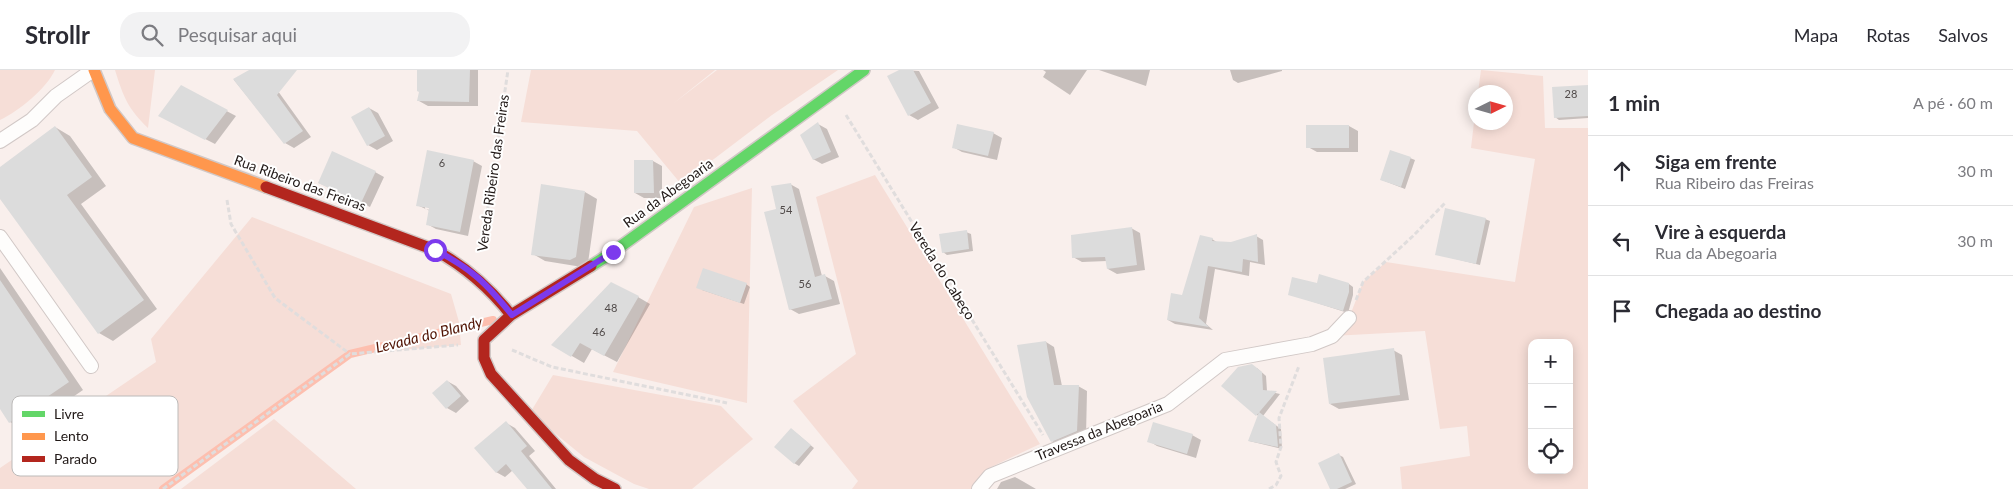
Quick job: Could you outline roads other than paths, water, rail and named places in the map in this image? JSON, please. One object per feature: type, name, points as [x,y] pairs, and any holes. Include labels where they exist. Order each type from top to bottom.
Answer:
[{"type":"street","name":"Rua Ribeiro das Freiras","points":[[94,70],[110,109],[133,138],[435,250],[462,264],[478,276],[512,315]]},
{"type":"street","name":"Rua da Abegoaria","points":[[615,489],[596,480],[569,460],[491,374],[484,358],[484,340],[512,315],[613,252],[864,70]]},
{"type":"lane","points":[[0,141],[32,120],[56,96],[94,70]]},
{"type":"lane","points":[[0,237],[91,366]]},
{"type":"lane","name":"Travessa da Abegoaria","points":[[979,489],[990,476],[1168,404],[1225,360],[1312,344],[1332,336],[1349,318]]},
{"type":"waterway","name":"Levada do Blandy","points":[[163,489],[350,354],[493,320]]}]
